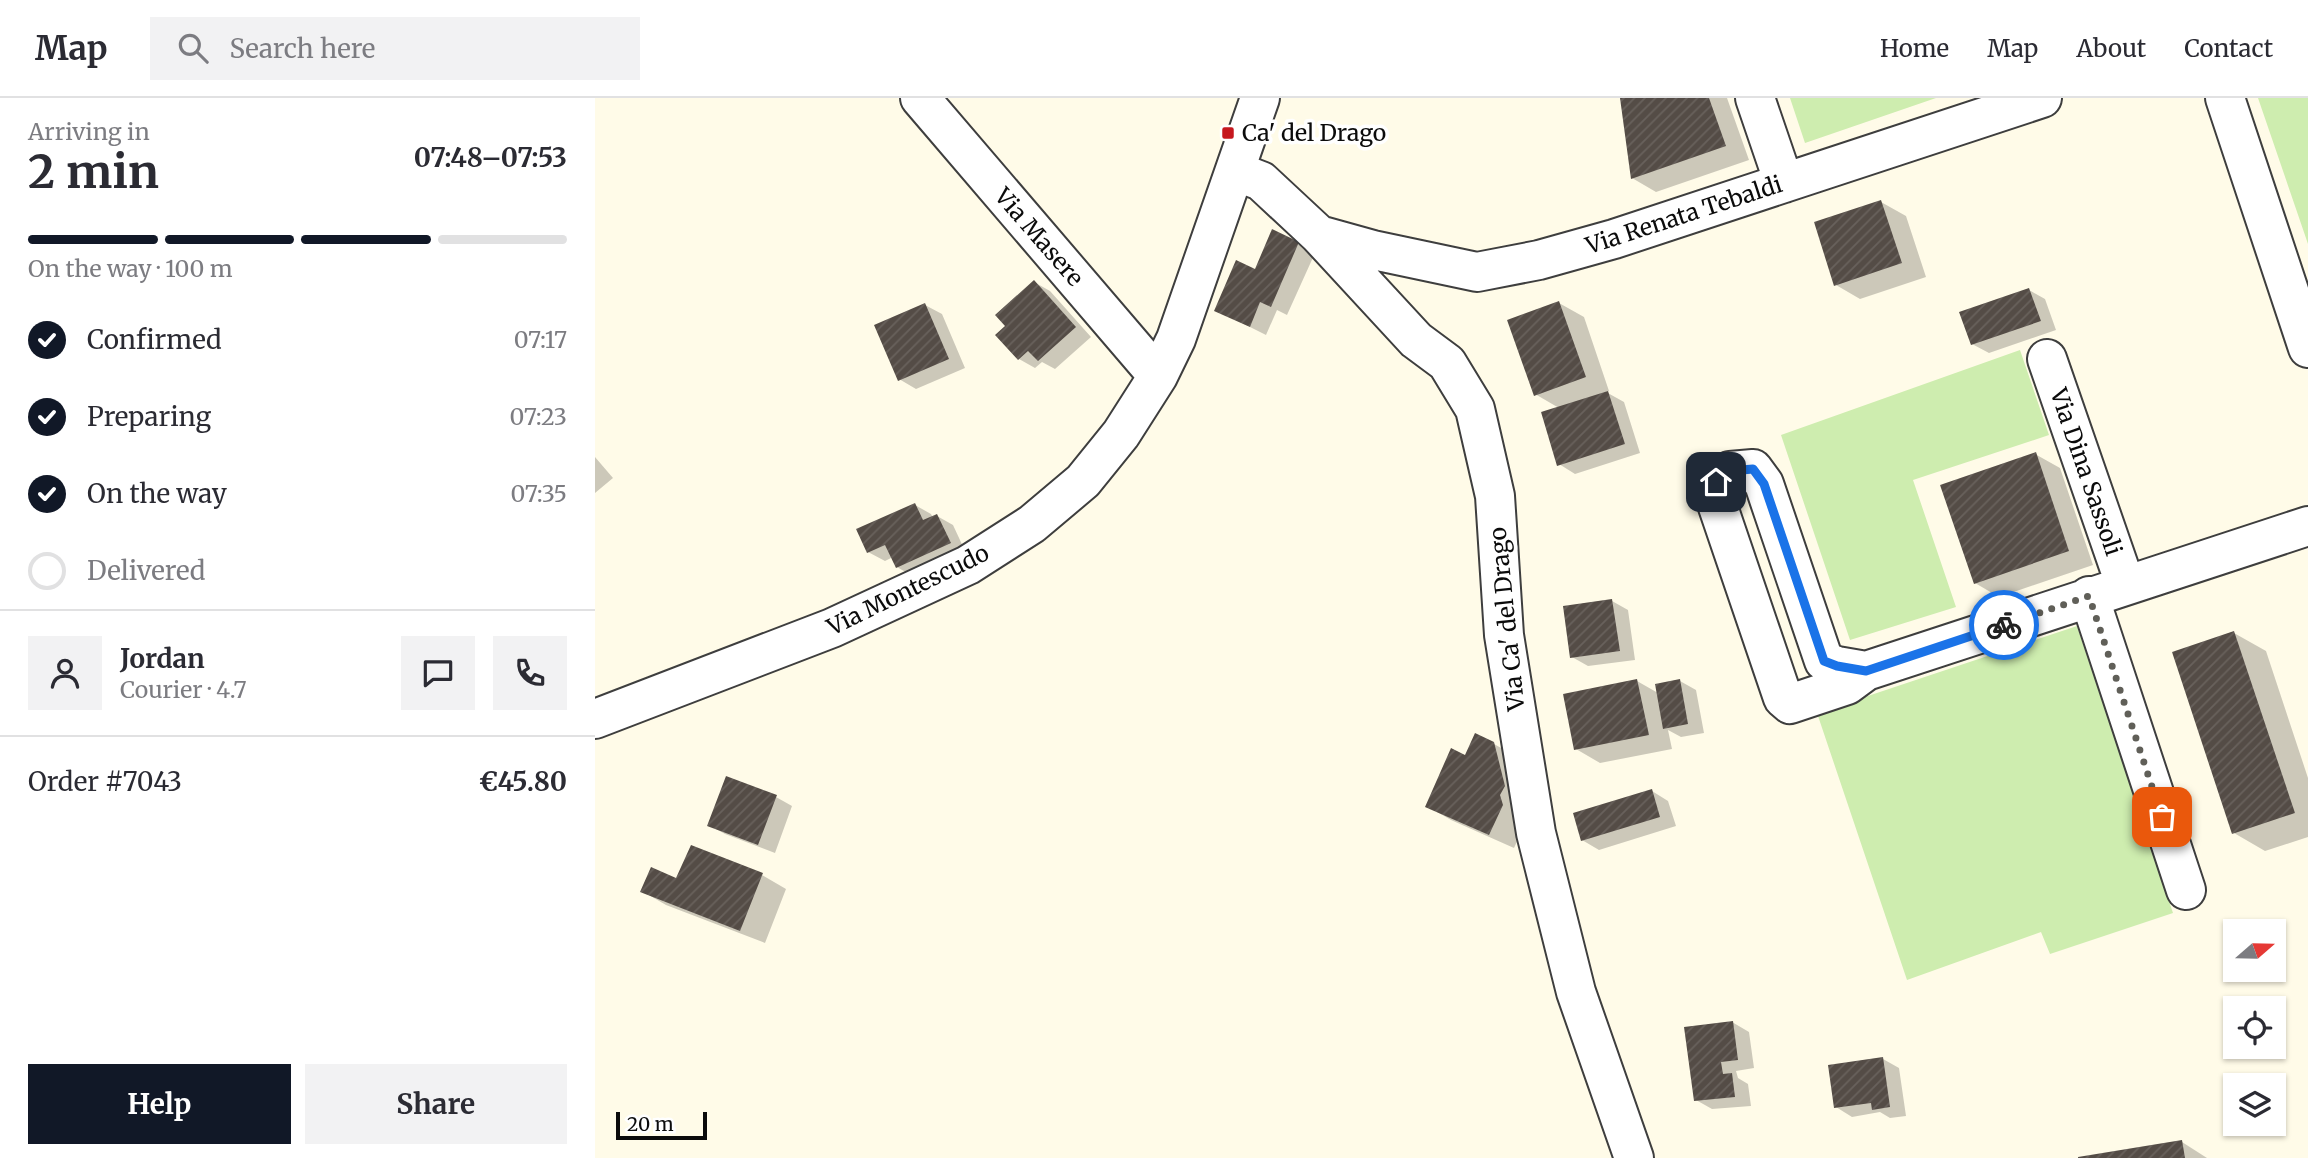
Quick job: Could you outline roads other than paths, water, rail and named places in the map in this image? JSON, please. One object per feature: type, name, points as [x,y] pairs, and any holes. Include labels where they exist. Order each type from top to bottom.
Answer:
[{"type":"street","name":"Via Masere","points":[[920,98],[1158,376]]},
{"type":"street","name":"Via Montescudo","points":[[595,719],[832,628],[968,565],[1032,524],[1083,481],[1121,434],[1158,376],[1176,339],[1260,98]]},
{"type":"street","points":[[1755,98],[1784,183]]},
{"type":"street","name":"Via Renata Tebaldi","points":[[1319,235],[1477,272],[1539,260],[1614,239],[2042,98]]},
{"type":"street","points":[[2225,98],[2308,348]]},
{"type":"street","name":"Via Ca' del Drago","points":[[1235,171],[1261,181],[1319,235],[1416,340],[1447,363],[1475,409],[1495,496],[1504,635],[1536,833],[1576,992],[1633,1158]]},
{"type":"street","name":"Via Dina Sassoli","points":[[2047,359],[2186,890]]},
{"type":"street","name":"Via Dina Sassoli","points":[[1866,671],[1824,661],[1764,484],[1753,469],[1730,471],[1716,482],[1716,501],[1783,698],[1790,704],[1847,685],[1866,671],[2308,526]]},
{"type":"place","name":"Ca' del Drago","points":[[1228,133]]}]
